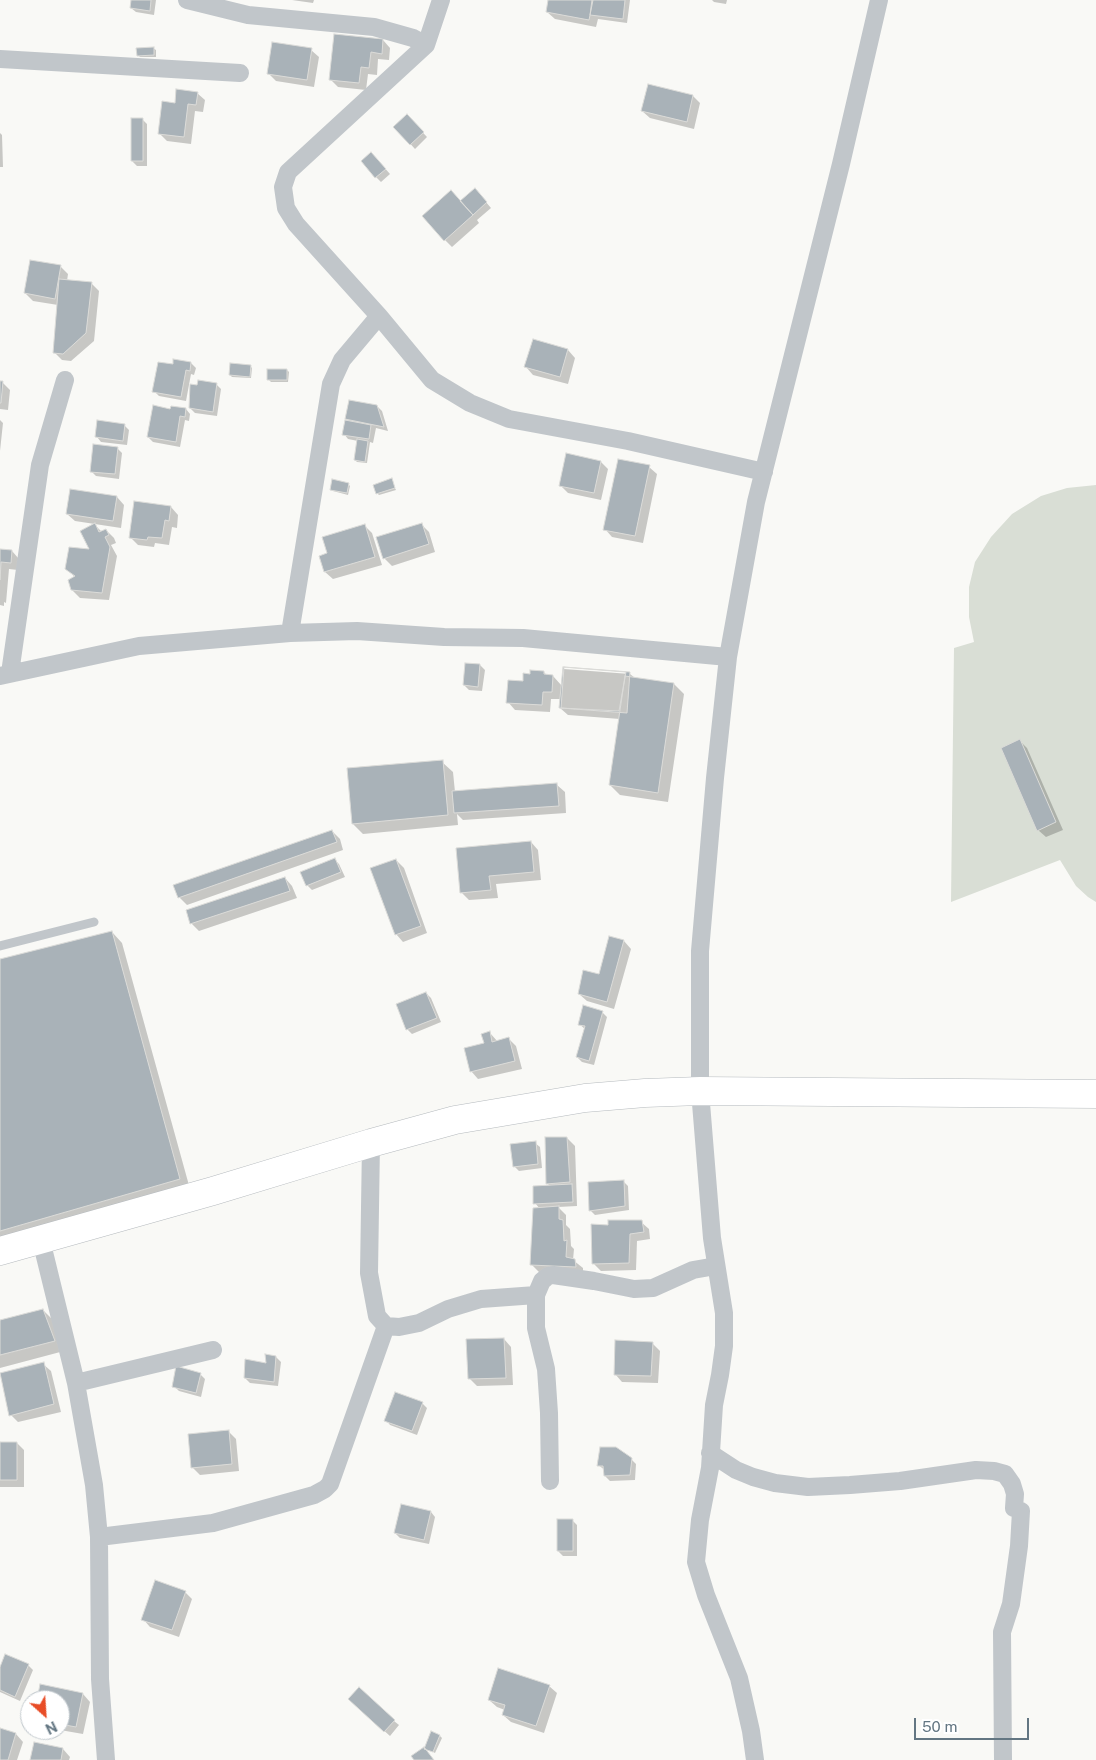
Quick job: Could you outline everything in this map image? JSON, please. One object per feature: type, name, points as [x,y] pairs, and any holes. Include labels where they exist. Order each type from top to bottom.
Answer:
[{"type":"main road","points":[[0,1251],[370,1143],[456,1120],[585,1098],[700,1091],[1096,1094]]},
{"type":"street","points":[[187,0],[248,15],[374,26],[413,38],[426,45]]},
{"type":"street","points":[[441,0],[426,45],[288,172],[283,187],[286,208],[296,224],[379,316],[432,380],[470,403],[509,419],[628,441],[764,472]]},
{"type":"street","points":[[755,1760],[751,1731],[739,1678],[706,1595],[696,1562],[700,1520],[710,1468],[714,1405],[724,1346],[724,1313],[716,1266],[708,1196],[706,1148],[700,1091],[700,951],[728,657],[756,502],[879,0]]},
{"type":"street","points":[[0,59],[240,73]]},
{"type":"street","points":[[290,633],[331,384],[342,360],[379,316]]},
{"type":"street","points":[[65,380],[40,465],[5,674],[139,646],[290,633],[358,631],[444,637],[523,638],[728,657]]},
{"type":"street","points":[[370,1143],[369,1273],[377,1316],[386,1326],[400,1327],[419,1322],[448,1309],[481,1299],[536,1294]]},
{"type":"street","points":[[41,1240],[76,1383],[94,1485],[99,1537],[100,1679],[106,1760]]},
{"type":"street","points":[[550,1481],[547,1378],[536,1328],[536,1294],[542,1281],[548,1276],[553,1275],[634,1289],[653,1288],[693,1270],[716,1266]]},
{"type":"street","points":[[99,1537],[213,1523],[314,1495],[325,1489],[330,1484],[386,1326]]},
{"type":"street","points":[[76,1383],[213,1350]]},
{"type":"street","points":[[710,1453],[736,1470],[753,1477],[808,1487],[900,1481],[976,1470],[994,1471],[1004,1474],[1012,1484],[1015,1494],[1014,1508],[1021,1511],[1019,1546],[1011,1604],[1002,1632],[1003,1760]]},
{"type":"lane","points":[[0,946],[94,922]]},
{"type":"shaded area","points":[[1096,485],[1096,902],[1076,886],[1060,860],[951,902],[954,648],[974,642],[969,617],[969,587],[975,562],[991,537],[1012,514],[1041,496],[1067,488]]},
{"type":"building","points":[[131,0],[151,0],[150,11],[130,8]]},
{"type":"building","points":[[548,0],[593,0],[589,20],[546,12]]},
{"type":"building","points":[[592,0],[625,0],[623,19],[590,15]]},
{"type":"building","points":[[334,34],[383,39],[382,54],[371,52],[369,68],[361,67],[359,83],[329,80]]},
{"type":"building","points":[[272,42],[312,48],[307,80],[267,74]]},
{"type":"building","points":[[154,47],[154,55],[137,56],[136,48]]},
{"type":"building","points":[[648,84],[693,95],[687,122],[641,111]]},
{"type":"building","points":[[176,89],[198,92],[196,105],[188,104],[184,137],[158,134],[162,101],[175,103]]},
{"type":"building","points":[[407,114],[424,132],[410,145],[393,127]]},
{"type":"building","points":[[131,118],[143,118],[143,161],[131,161]]},
{"type":"building","points":[[371,152],[386,169],[375,178],[361,161]]},
{"type":"building","points":[[475,188],[487,202],[473,215],[460,201]]},
{"type":"building","points":[[451,190],[473,215],[444,241],[422,216]]},
{"type":"building","points":[[30,260],[61,265],[55,299],[24,293]]},
{"type":"building","points":[[59,279],[92,282],[86,333],[63,354],[53,353]]},
{"type":"building","points":[[533,339],[568,349],[560,377],[524,367]]},
{"type":"building","points":[[173,359],[191,362],[190,371],[186,370],[181,397],[152,392],[158,362],[173,364]]},
{"type":"building","points":[[230,363],[251,365],[250,377],[229,375]]},
{"type":"building","points":[[267,369],[287,369],[287,380],[267,380]]},
{"type":"building","points":[[198,380],[217,383],[213,412],[189,408],[190,384],[197,385]]},
{"type":"building","points":[[0,381],[3,381],[1,403],[0,403]]},
{"type":"building","points":[[349,400],[377,405],[384,427],[345,419]]},
{"type":"building","points":[[153,405],[170,409],[171,406],[186,408],[185,417],[180,416],[176,442],[147,437]]},
{"type":"building","points":[[97,420],[125,424],[123,441],[95,437]]},
{"type":"building","points":[[345,420],[371,425],[369,439],[342,435]]},
{"type":"building","points":[[357,439],[368,441],[365,462],[354,460]]},
{"type":"building","points":[[93,444],[118,447],[115,474],[90,472]]},
{"type":"building","points":[[566,453],[601,461],[594,493],[559,486]]},
{"type":"building","points":[[618,459],[650,465],[635,536],[603,530]]},
{"type":"building","points":[[392,478],[395,488],[376,494],[373,485]]},
{"type":"building","points":[[332,479],[349,483],[347,493],[330,490]]},
{"type":"building","points":[[70,489],[117,496],[113,521],[66,514]]},
{"type":"building","points":[[134,501],[171,506],[169,521],[165,520],[162,538],[148,537],[147,540],[129,538]]},
{"type":"building","points":[[95,523],[99,532],[106,529],[109,535],[105,537],[110,547],[102,593],[71,590],[68,580],[75,576],[65,569],[69,547],[89,549],[80,531]]},
{"type":"building","points":[[422,523],[429,544],[383,559],[376,537]]},
{"type":"building","points":[[365,524],[375,557],[324,572],[319,556],[327,553],[322,537]]},
{"type":"building","points":[[0,549],[12,550],[11,563],[1,562],[0,580]]},
{"type":"building","points":[[465,663],[480,664],[478,687],[463,685]]},
{"type":"building","points":[[563,667],[626,672],[619,711],[559,708]]},
{"type":"building","points":[[564,667],[630,672],[627,713],[561,708]]},
{"type":"building","points":[[530,670],[544,671],[544,674],[553,675],[552,692],[543,692],[542,705],[506,703],[508,680],[523,681],[523,673],[530,674]]},
{"type":"building","points":[[625,676],[674,683],[658,793],[609,785]]},
{"type":"building","points":[[1020,739],[1056,822],[1037,831],[1001,748]]},
{"type":"building","points":[[443,760],[448,815],[352,824],[347,768]]},
{"type":"building","points":[[557,783],[559,806],[454,813],[452,791]]},
{"type":"building","points":[[332,830],[337,842],[178,898],[173,885]]},
{"type":"building","points":[[531,841],[534,872],[489,876],[491,890],[460,893],[456,848]]},
{"type":"building","points":[[335,858],[341,872],[306,886],[300,872]]},
{"type":"building","points":[[396,859],[421,926],[395,935],[370,868]]},
{"type":"building","points":[[285,877],[290,891],[190,924],[186,910]]},
{"type":"building","points":[[112,931],[180,1179],[0,1231],[0,959]]},
{"type":"building","points":[[609,936],[624,940],[607,1002],[578,994],[583,970],[599,974]]},
{"type":"building","points":[[426,992],[437,1018],[406,1030],[396,1004]]},
{"type":"building","points":[[583,1005],[603,1011],[589,1061],[576,1057],[585,1026],[578,1025]]},
{"type":"building","points":[[490,1031],[492,1042],[509,1037],[515,1061],[470,1072],[464,1048],[484,1043],[481,1034]]},
{"type":"building","points":[[545,1137],[567,1137],[570,1182],[546,1184]]},
{"type":"building","points":[[536,1141],[538,1164],[513,1167],[510,1144]]},
{"type":"building","points":[[624,1180],[625,1206],[589,1211],[588,1182]]},
{"type":"building","points":[[572,1184],[573,1202],[533,1204],[533,1186]]},
{"type":"building","points":[[559,1206],[559,1219],[563,1220],[564,1241],[567,1240],[566,1257],[575,1259],[576,1267],[530,1265],[533,1208]]},
{"type":"building","points":[[608,1220],[642,1220],[644,1232],[630,1234],[629,1263],[592,1264],[591,1224],[608,1225]]},
{"type":"building","points":[[43,1309],[55,1341],[0,1355],[0,1320]]},
{"type":"building","points":[[504,1338],[506,1378],[468,1379],[466,1339]]},
{"type":"building","points":[[615,1340],[653,1342],[651,1376],[614,1375]]},
{"type":"building","points":[[265,1354],[276,1356],[274,1382],[244,1378],[245,1359],[266,1363]]},
{"type":"building","points":[[44,1362],[54,1404],[9,1416],[0,1373]]},
{"type":"building","points":[[176,1366],[201,1373],[196,1393],[172,1387]]},
{"type":"building","points":[[395,1392],[423,1402],[412,1431],[384,1421]]},
{"type":"building","points":[[229,1430],[232,1464],[191,1468],[188,1434]]},
{"type":"building","points":[[0,1442],[17,1442],[17,1480],[0,1480]]},
{"type":"building","points":[[600,1447],[616,1447],[632,1458],[630,1475],[604,1476],[603,1466],[597,1466]]},
{"type":"building","points":[[401,1504],[431,1511],[424,1540],[394,1533]]},
{"type":"building","points":[[557,1519],[573,1519],[573,1551],[557,1551]]},
{"type":"building","points":[[155,1580],[186,1591],[172,1630],[141,1620]]},
{"type":"building","points":[[5,1654],[29,1664],[15,1697],[0,1690],[0,1667]]},
{"type":"building","points":[[498,1668],[550,1685],[536,1726],[502,1715],[505,1705],[488,1700]]},
{"type":"building","points":[[40,1684],[69,1690],[39,1690]]},
{"type":"building","points":[[359,1687],[395,1720],[384,1732],[348,1699]]},
{"type":"building","points":[[70,1690],[83,1693],[76,1727],[70,1726]]},
{"type":"building","points":[[0,1728],[16,1733],[8,1760],[0,1760]]},
{"type":"building","points":[[431,1731],[440,1735],[433,1752],[424,1749]]},
{"type":"building","points":[[34,1742],[63,1748],[61,1760],[30,1760]]},
{"type":"building","points":[[424,1747],[434,1760],[414,1760],[411,1756]]}]
